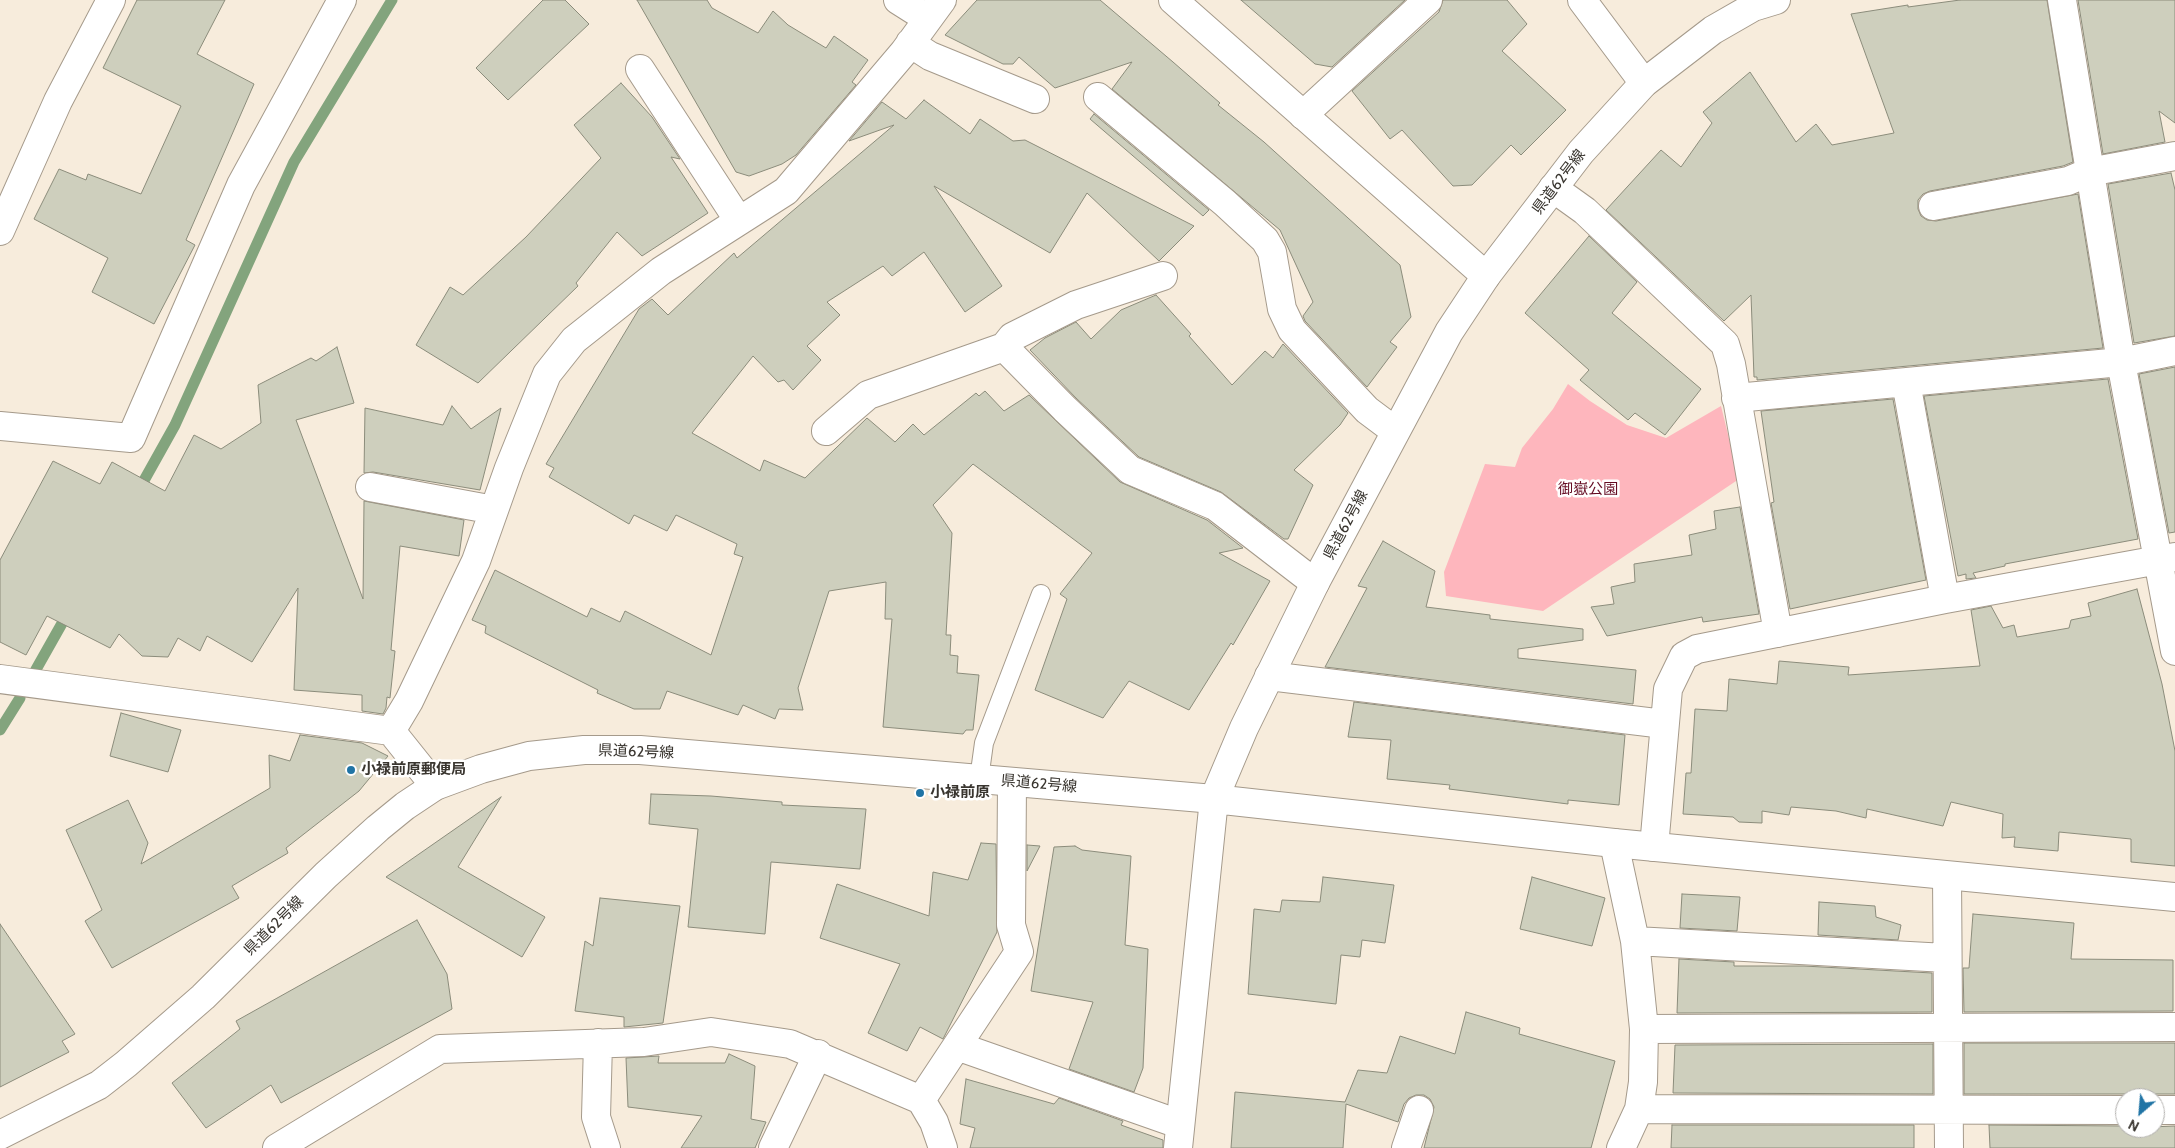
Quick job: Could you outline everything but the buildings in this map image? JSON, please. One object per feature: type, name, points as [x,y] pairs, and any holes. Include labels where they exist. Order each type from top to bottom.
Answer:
[{"type":"street","points":[[0,230],[58,101],[112,0]]},
{"type":"street","points":[[0,426],[131,438],[240,185],[342,0]]},
{"type":"street","points":[[391,730],[409,701],[476,562],[494,510],[548,374],[574,340],[661,271],[786,191],[910,43],[935,9],[898,0]]},
{"type":"street","points":[[1173,0],[1486,276]]},
{"type":"street","points":[[1303,115],[1428,0]]},
{"type":"street","points":[[1582,0],[1644,83]]},
{"type":"street","name":"県道62号線","points":[[0,1135],[99,1085],[203,997],[326,875],[405,806],[435,786],[481,769],[529,756],[584,750],[640,750],[1214,799],[1244,728],[1315,583],[1449,332],[1486,276],[1553,188],[1609,119],[1644,83],[1713,30],[1753,8],[1776,0]]},
{"type":"street","points":[[2062,0],[2121,362],[2166,559],[2175,651]]},
{"type":"street","points":[[910,43],[930,56],[1035,99]]},
{"type":"street","points":[[640,69],[739,221]]},
{"type":"street","points":[[1098,97],[1225,203],[1265,240],[1272,252],[1282,309],[1292,330],[1367,410],[1396,431]]},
{"type":"street","points":[[1933,206],[2068,180],[2089,172],[2175,156]]},
{"type":"street","points":[[1553,188],[1585,211],[1724,344],[1731,364],[1778,633]]},
{"type":"street","points":[[826,431],[868,395],[1004,347],[1012,337],[1076,305],[1163,276]]},
{"type":"street","points":[[1004,347],[1064,409],[1130,470],[1215,506],[1315,583]]},
{"type":"street","points":[[1736,398],[2121,362],[2175,351]]},
{"type":"street","points":[[1906,382],[1945,598]]},
{"type":"street","points":[[370,487],[494,510]]},
{"type":"street","points":[[1654,847],[1668,688],[1684,656],[1697,649],[1945,598],[2166,559]]},
{"type":"street","points":[[1269,676],[1664,724]]},
{"type":"street","points":[[0,679],[391,730],[435,786]]},
{"type":"street","points":[[920,1100],[1019,952],[1011,924],[1012,782]]},
{"type":"street","points":[[957,1046],[1178,1136],[1214,799],[1614,843],[2175,897]]},
{"type":"street","points":[[1614,843],[1635,942],[1644,1028],[1639,1109],[1621,1148]]},
{"type":"street","points":[[1948,876],[1946,958],[1949,1148]]},
{"type":"street","points":[[1635,942],[1946,958]]},
{"type":"street","points":[[1644,1028],[1948,1030],[2175,1027]]},
{"type":"street","points":[[277,1148],[440,1049],[644,1042],[711,1032],[790,1044],[818,1054],[920,1100],[934,1122],[943,1148]]},
{"type":"street","points":[[598,1043],[596,1117],[606,1148]]},
{"type":"street","points":[[773,1148],[818,1054]]},
{"type":"street","points":[[1639,1109],[2115,1110]]},
{"type":"street","points":[[1406,1148],[1419,1110]]},
{"type":"lane","points":[[979,779],[984,743],[1041,594]]},
{"type":"green space","name":"御嶽公園","points":[[1568,384],[1627,425],[1666,438],[1721,406],[1739,479],[1543,611],[1446,596],[1444,572],[1485,464],[1515,467],[1522,448],[1553,409]]},
{"type":"waterway","points":[[137,493],[175,425],[294,162],[392,0]]},
{"type":"waterway","points":[[34,673],[69,611]]},
{"type":"waterway","points":[[0,730],[20,698]]},
{"type":"place","name":"小禄前原郵便局","points":[[351,770]]},
{"type":"place","name":"小禄前原","points":[[920,793]]}]
